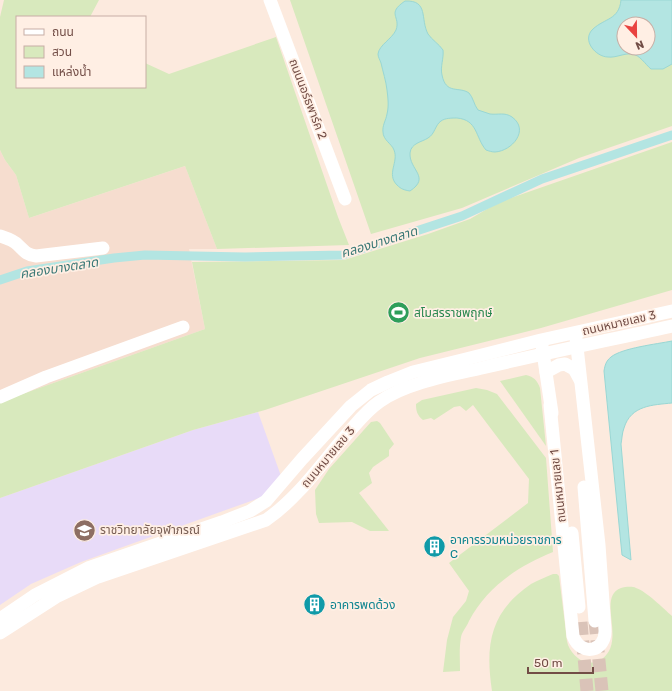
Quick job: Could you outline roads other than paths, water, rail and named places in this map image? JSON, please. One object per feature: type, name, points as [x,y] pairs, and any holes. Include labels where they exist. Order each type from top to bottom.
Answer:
[{"type":"street","name":"ถนนนอร์ธพาร์ค 2","points":[[270,0],[345,198]]},
{"type":"street","points":[[0,236],[17,244],[30,255],[36,256],[103,248]]},
{"type":"street","name":"ถนนหมายเลข 3","points":[[0,619],[35,595],[88,568],[250,511],[266,501],[351,406],[374,389],[413,372],[541,340],[672,311]]},
{"type":"street","name":"ถนนหมายเลข 3","points":[[0,633],[56,597],[98,577],[266,520],[280,510],[302,488],[360,419],[379,402],[392,394],[424,383],[543,353],[672,326]]},
{"type":"street","points":[[0,397],[46,377],[183,327]]},
{"type":"street","name":"ถนนหมายเลข 1","points":[[541,340],[550,405],[573,636],[578,645],[586,649],[591,649],[599,646],[604,639],[605,630],[599,545],[575,333]]},
{"type":"street","points":[[546,372],[562,364],[569,365],[574,369],[581,383]]},
{"type":"street","name":"ถนนหมายเลข 1","points":[[583,401],[582,469],[595,621]]},
{"type":"street","name":"ถนนหมายเลข 1","points":[[550,405],[564,471],[581,622]]},
{"type":"water","points":[[621,0],[672,0],[672,64],[663,69],[651,69],[637,56],[656,56],[656,16],[616,16],[616,56],[619,56],[608,57],[603,56],[595,51],[589,43],[590,33],[598,25],[611,18],[620,7]]},
{"type":"water","points":[[405,1],[413,2],[421,7],[428,34],[443,50],[442,72],[446,85],[450,88],[469,93],[478,110],[490,114],[509,115],[517,122],[519,128],[519,134],[513,144],[501,151],[494,152],[486,150],[473,126],[469,122],[464,119],[457,118],[443,120],[437,125],[434,132],[430,136],[412,147],[410,153],[411,159],[418,173],[419,182],[410,191],[398,186],[394,181],[393,172],[395,154],[393,148],[383,135],[383,128],[388,111],[388,99],[387,87],[378,54],[396,30],[397,21],[395,12],[399,5]]},
{"type":"water","points":[[672,341],[672,403],[650,406],[637,411],[627,420],[622,434],[621,444],[631,560],[622,555],[604,369],[606,363],[611,357],[623,351]]},
{"type":"waterway","name":"คลองบางตลาด","points":[[0,280],[27,271],[145,255],[245,257],[343,255],[462,216],[542,179],[672,135]]},
{"type":"tunnel","points":[[595,621],[602,691]]},
{"type":"tunnel","points":[[581,622],[587,691]]},
{"type":"place","name":"สโมสรราชพฤกษ์","points":[[398,313]]},
{"type":"place","name":"ราชวิทยาลัยจุฬาภรณ์","points":[[85,530]]},
{"type":"place","name":"อาคารรวมหน่วยราชการ C","points":[[434,547]]},
{"type":"place","name":"อาคารพดด้วง","points":[[315,605]]}]
